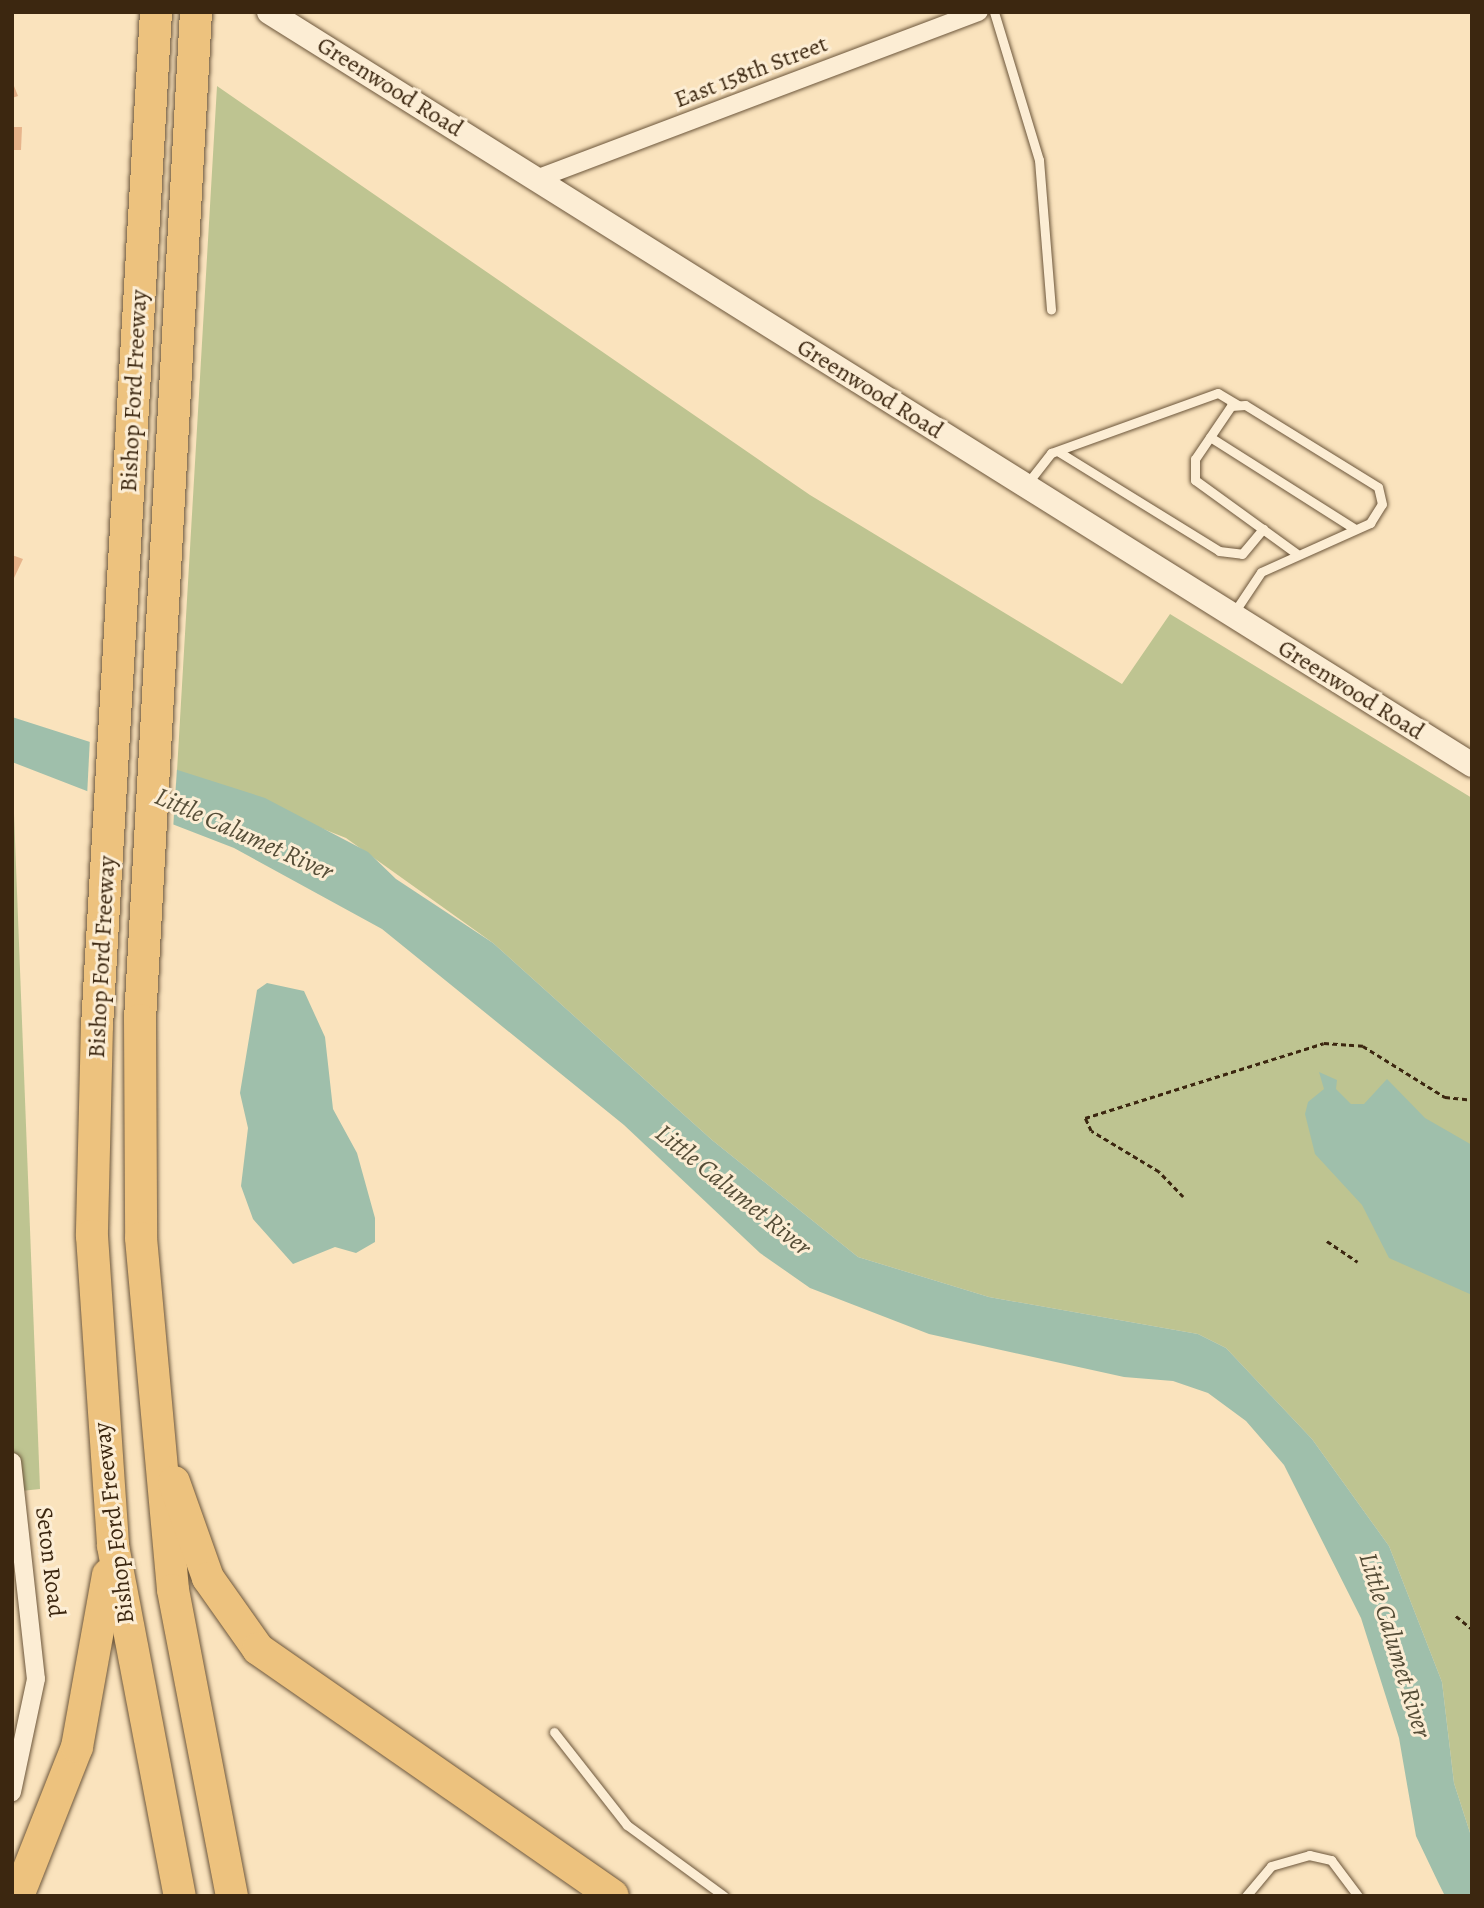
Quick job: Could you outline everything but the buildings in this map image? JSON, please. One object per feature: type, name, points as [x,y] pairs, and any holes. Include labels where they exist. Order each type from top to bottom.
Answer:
[{"type":"highway","name":"Bishop Ford Freeway","points":[[156,12],[107,869],[92,1236],[113,1546],[180,1896]]},
{"type":"highway","name":"Bishop Ford Freeway","points":[[196,12],[146,885],[140,1158],[155,1433],[173,1590],[232,1896]]},
{"type":"highway","points":[[155,1433],[208,1578],[258,1649],[613,1896]]},
{"type":"highway","points":[[18,1896],[77,1747],[113,1546]]},
{"type":"street","name":"Greenwood Road","points":[[269,12],[539,178],[1025,487],[1233,616],[1469,757]]},
{"type":"street","name":"East 158th Street","points":[[539,178],[979,12]]},
{"type":"street","name":"Seton Road","points":[[12,1462],[36,1679],[12,1793]]},
{"type":"lane","points":[[994,12],[1039,160],[1051,310]]},
{"type":"lane","points":[[1025,487],[1047,456],[1218,393],[1378,487],[1382,503],[1370,523],[1296,553],[1261,572],[1233,616]]},
{"type":"lane","points":[[1238,405],[1231,406],[1195,459],[1195,480],[1296,553]]},
{"type":"lane","points":[[1210,438],[1355,529]]},
{"type":"lane","points":[[1059,452],[1228,554],[1247,551],[1263,529]]},
{"type":"lane","points":[[555,1732],[627,1825],[723,1896]]},
{"type":"lane","points":[[1246,1896],[1271,1866],[1309,1855],[1331,1860],[1358,1896]]},
{"type":"path","points":[[1183,1197],[1159,1172],[1091,1131],[1085,1118],[1095,1110],[1128,1109],[1189,1080],[1324,1043],[1363,1046],[1445,1097],[1472,1100]]},
{"type":"path","points":[[1327,1241],[1358,1262]]},
{"type":"path","points":[[1456,1616],[1472,1629]]},
{"type":"green space","points":[[217,86],[810,495],[1122,684],[1170,614],[1472,798],[1472,1839],[1454,1783],[1442,1682],[1389,1546],[1312,1439],[1226,1348],[1198,1334],[989,1297],[858,1257],[712,1140],[493,943],[346,838],[177,771]]},
{"type":"green space","points":[[12,762],[40,1489],[12,1492]]},
{"type":"water","name":"Little Calumet River","points":[[12,717],[265,798],[368,852],[396,879],[493,943],[712,1140],[858,1257],[989,1297],[1198,1334],[1226,1348],[1312,1439],[1389,1546],[1442,1682],[1454,1783],[1472,1839],[1472,1896],[1445,1896],[1416,1836],[1399,1738],[1361,1618],[1284,1465],[1246,1421],[1208,1393],[1173,1381],[1124,1377],[929,1334],[810,1288],[760,1253],[624,1125],[382,929],[234,848],[12,762]]},
{"type":"water","points":[[267,983],[304,991],[325,1037],[333,1109],[357,1153],[375,1218],[375,1242],[356,1253],[335,1247],[293,1264],[253,1219],[241,1186],[248,1128],[240,1093],[257,990]]},
{"type":"water","points":[[1319,1072],[1337,1080],[1336,1089],[1351,1104],[1364,1104],[1387,1079],[1425,1118],[1472,1145],[1472,1295],[1389,1258],[1362,1205],[1315,1154],[1305,1114],[1308,1102],[1324,1089]]},
{"type":"pier","points":[[90,737],[177,768],[173,830],[87,797]]}]
